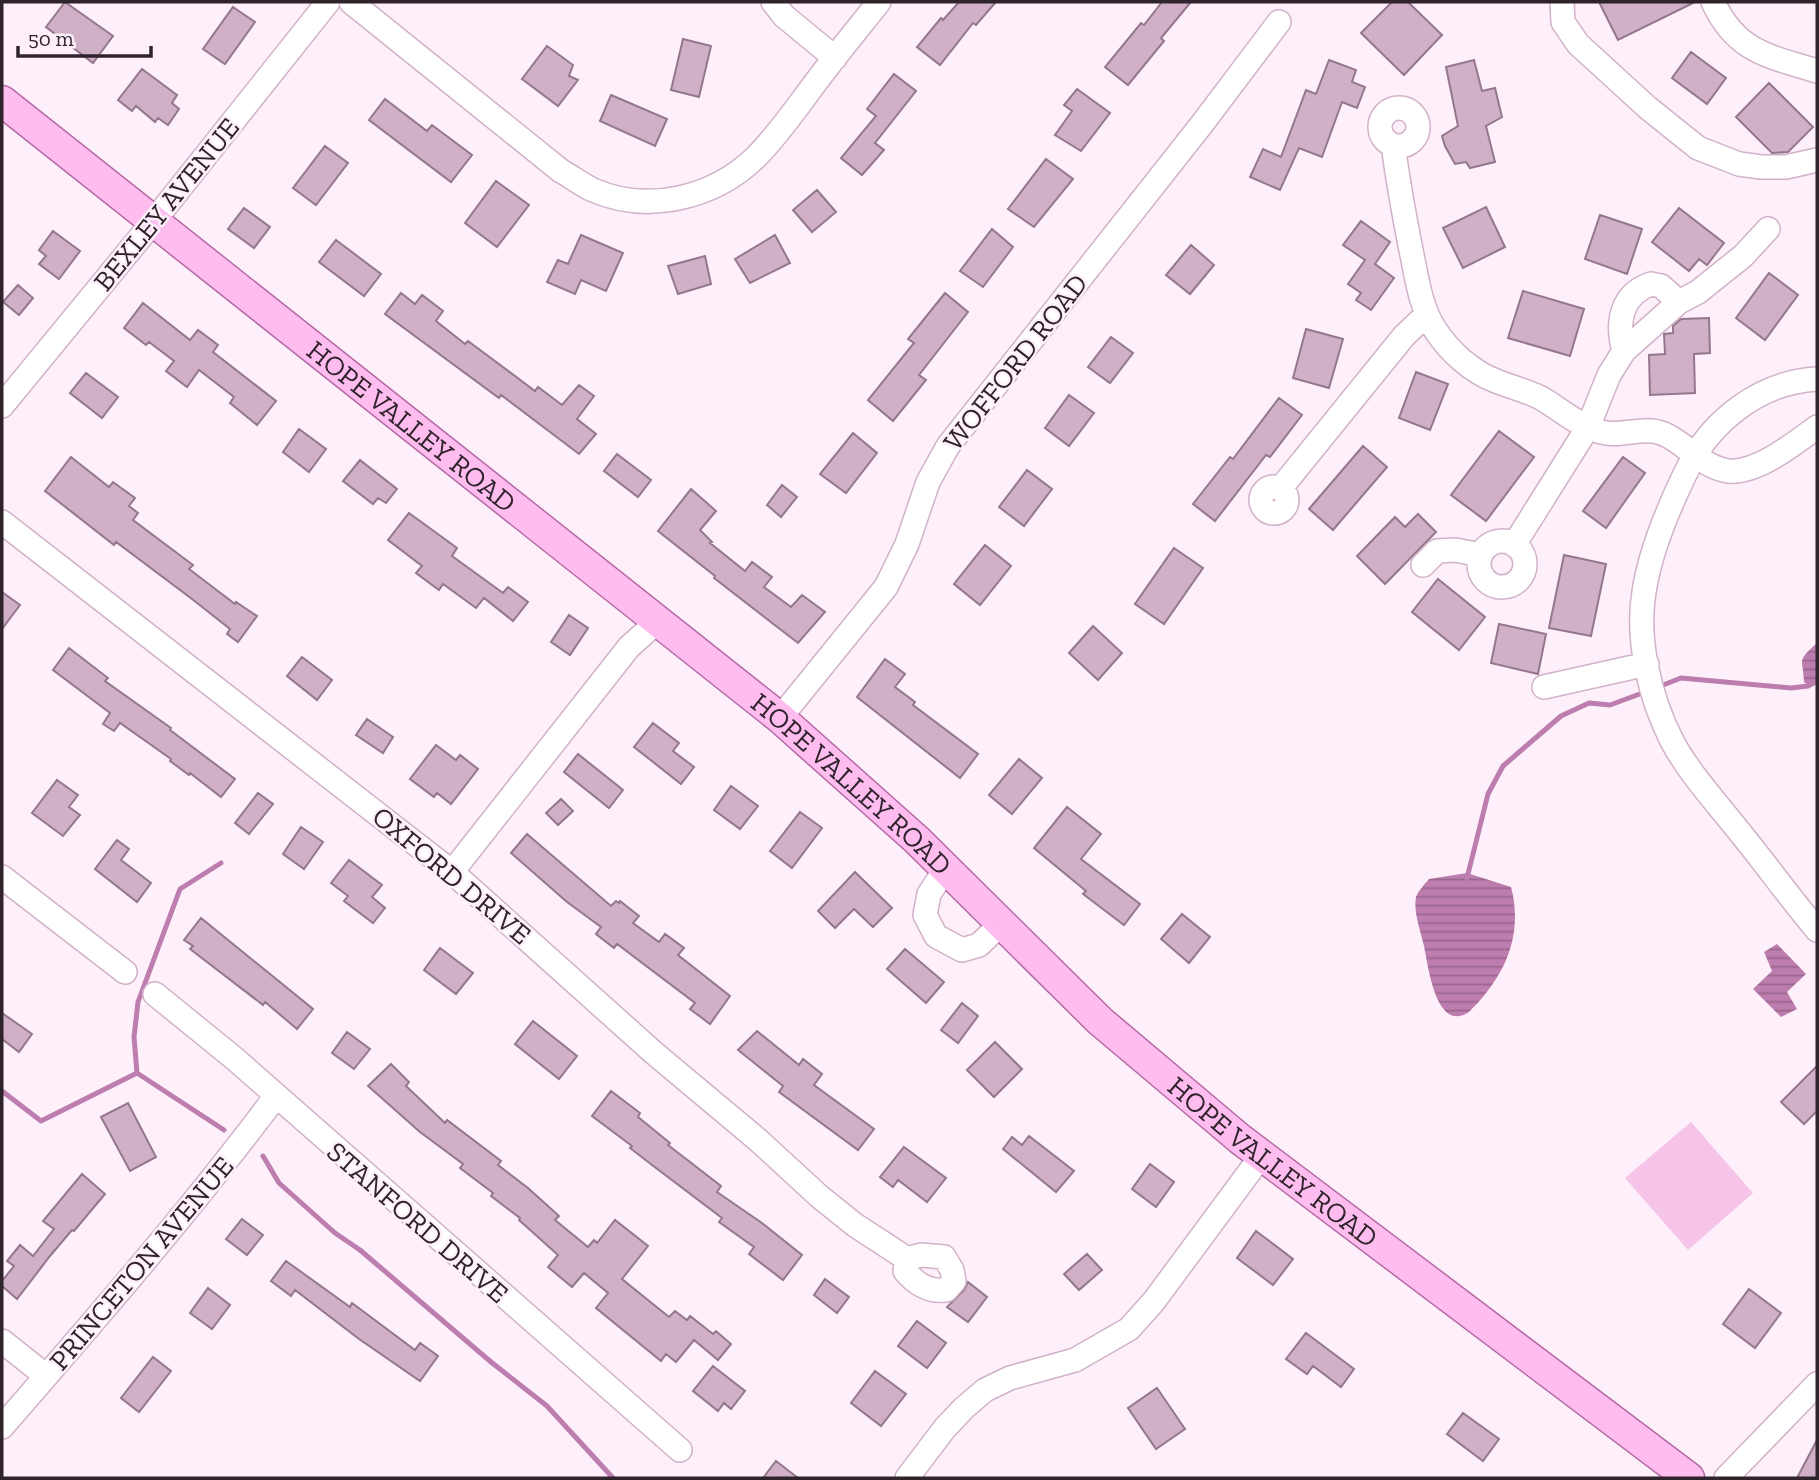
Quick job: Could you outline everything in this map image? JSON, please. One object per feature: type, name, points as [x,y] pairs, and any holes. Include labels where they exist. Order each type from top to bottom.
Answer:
[{"type":"main road","name":"HOPE VALLEY ROAD","points":[[2,101],[780,718],[946,868],[1100,1021],[1262,1155],[1689,1478]]},
{"type":"street","name":"BEXLEY AVENUE","points":[[2,406],[328,2]]},
{"type":"street","points":[[351,2],[561,171],[593,190],[625,200],[652,202],[705,192],[755,158],[879,2]]},
{"type":"street","points":[[773,2],[784,16],[835,58]]},
{"type":"street","points":[[1562,2],[1563,22],[1578,44],[1648,108],[1698,148],[1739,164],[1760,167],[1786,167],[1817,160]]},
{"type":"street","points":[[1713,2],[1737,36],[1750,49],[1817,71]]},
{"type":"street","name":"WOFFORD ROAD","points":[[780,718],[886,587],[907,544],[928,482],[948,446],[1279,22]]},
{"type":"street","points":[[1393,145],[1410,247],[1426,315],[1448,347],[1475,370],[1494,381],[1538,397],[1588,428],[1604,433],[1644,429],[1664,434],[1707,464],[1729,471],[1751,467],[1780,454],[1817,427]]},
{"type":"street","points":[[1514,545],[1588,428],[1609,374],[1624,351],[1679,302],[1713,281],[1743,256],[1769,229]]},
{"type":"street","points":[[1624,351],[1619,325],[1622,311],[1632,294],[1651,284],[1661,286],[1679,302]]},
{"type":"street","points":[[1280,489],[1404,336],[1426,315]]},
{"type":"street","points":[[1817,379],[1785,384],[1765,392],[1720,422],[1704,438],[1678,487],[1649,569],[1642,615],[1647,664],[1656,701],[1673,742],[1700,783],[1817,930]]},
{"type":"street","name":"OXFORD DRIVE","points":[[2,522],[452,872],[654,1052],[758,1140],[820,1198],[855,1225],[908,1259]]},
{"type":"street","points":[[1499,541],[1514,545],[1523,555],[1524,569],[1516,582],[1496,586],[1483,578],[1480,571],[1481,555],[1491,544],[1499,541]]},
{"type":"street","points":[[1423,565],[1437,551],[1455,550],[1481,555]]},
{"type":"street","points":[[452,872],[629,647],[658,621]]},
{"type":"street","points":[[1544,687],[1647,664]]},
{"type":"street","points":[[946,868],[929,894],[925,915],[936,936],[962,950],[979,945],[1002,923]]},
{"type":"street","points":[[2,877],[125,972]]},
{"type":"street","name":"STANFORD DRIVE","points":[[155,995],[276,1096],[680,1450]]},
{"type":"street","name":"PRINCETON AVENUE","points":[[2,1427],[131,1279],[234,1153],[276,1096]]},
{"type":"street","points":[[907,1478],[945,1427],[985,1390],[1010,1378],[1082,1357],[1129,1329],[1262,1155]]},
{"type":"street","points":[[2,1340],[46,1376]]},
{"type":"street","points":[[1726,1478],[1817,1384]]},
{"type":"shaded area","points":[[1817,643],[1817,685],[1809,686],[1804,682],[1802,661]]},
{"type":"shaded area","points":[[1467,873],[1511,887],[1515,922],[1508,955],[1492,985],[1469,1012],[1458,1016],[1449,1014],[1441,1006],[1431,981],[1415,903],[1418,892],[1429,879]]},
{"type":"shaded area","points":[[1777,944],[1806,974],[1787,992],[1797,1009],[1781,1017],[1753,989],[1772,971],[1764,952]]},
{"type":"shaded area","points":[[1691,1122],[1753,1193],[1688,1250],[1625,1178]]},
{"type":"building","points":[[65,2],[113,36],[93,63],[46,27]]},
{"type":"building","points":[[959,2],[996,2],[976,25],[973,23],[940,65],[917,47],[941,18],[943,20]]},
{"type":"building","points":[[1162,2],[1191,2],[1161,38],[1164,41],[1128,85],[1105,67]]},
{"type":"building","points":[[1392,2],[1408,2],[1442,35],[1404,75],[1361,33]]},
{"type":"building","points":[[1599,2],[1695,2],[1618,40]]},
{"type":"building","points":[[233,7],[255,22],[225,64],[203,49]]},
{"type":"building","points":[[683,39],[711,46],[699,97],[671,90]]},
{"type":"building","points":[[547,46],[573,65],[569,76],[578,80],[558,106],[522,79]]},
{"type":"building","points":[[1691,52],[1726,78],[1707,104],[1672,78]]},
{"type":"building","points":[[1329,60],[1356,70],[1352,82],[1365,87],[1357,108],[1342,102],[1322,157],[1299,148],[1280,190],[1250,177],[1263,149],[1281,157],[1306,90],[1316,94]]},
{"type":"building","points":[[1474,60],[1482,91],[1495,88],[1502,117],[1486,126],[1495,162],[1470,168],[1466,162],[1455,164],[1442,136],[1458,126],[1446,67]]},
{"type":"building","points":[[142,69],[177,95],[172,103],[179,109],[168,125],[158,118],[155,122],[136,106],[132,111],[118,100]]},
{"type":"building","points":[[894,74],[916,91],[875,143],[884,150],[862,175],[841,158],[876,116],[867,109]]},
{"type":"building","points":[[1769,83],[1813,127],[1788,152],[1772,153],[1736,117]]},
{"type":"building","points":[[1077,89],[1110,113],[1081,151],[1055,135],[1072,111],[1064,105]]},
{"type":"building","points":[[611,95],[667,119],[655,146],[600,121]]},
{"type":"building","points":[[385,99],[427,131],[432,125],[472,155],[451,182],[369,120]]},
{"type":"building","points":[[325,146],[348,163],[316,205],[293,188]]},
{"type":"building","points":[[1046,159],[1073,179],[1034,227],[1008,209]]},
{"type":"building","points":[[496,181],[529,205],[497,247],[465,223]]},
{"type":"building","points":[[817,190],[836,212],[812,232],[793,210]]},
{"type":"building","points":[[1486,207],[1505,247],[1463,268],[1443,228]]},
{"type":"building","points":[[244,208],[270,227],[254,248],[228,229]]},
{"type":"building","points":[[1679,208],[1724,243],[1707,265],[1699,259],[1689,271],[1652,242]]},
{"type":"building","points":[[1600,215],[1642,229],[1627,274],[1585,259]]},
{"type":"building","points":[[1361,221],[1390,242],[1375,264],[1394,278],[1371,310],[1356,300],[1361,293],[1348,284],[1365,260],[1343,245]]},
{"type":"building","points":[[992,229],[1013,247],[983,287],[960,271]]},
{"type":"building","points":[[53,231],[80,251],[59,279],[39,264],[46,256],[39,250]]},
{"type":"building","points":[[581,235],[623,253],[606,291],[581,280],[575,294],[547,282],[558,260],[568,264]]},
{"type":"building","points":[[775,235],[790,263],[750,283],[735,259]]},
{"type":"building","points":[[336,240],[381,274],[364,296],[319,262]]},
{"type":"building","points":[[1191,245],[1214,265],[1190,294],[1166,275]]},
{"type":"building","points":[[705,256],[711,284],[678,294],[668,266]]},
{"type":"building","points":[[1769,273],[1798,295],[1765,340],[1736,318]]},
{"type":"building","points":[[18,285],[33,298],[19,315],[3,302]]},
{"type":"building","points":[[1523,291],[1584,309],[1570,356],[1508,338]]},
{"type":"building","points":[[401,293],[415,304],[422,295],[443,311],[436,321],[465,344],[468,341],[535,391],[538,387],[562,405],[579,385],[594,396],[577,419],[596,434],[579,454],[501,395],[499,398],[385,314]]},
{"type":"building","points":[[945,293],[968,312],[919,375],[926,380],[893,421],[868,400],[914,343],[908,339]]},
{"type":"building","points":[[143,303],[190,340],[198,330],[218,345],[213,352],[276,401],[257,425],[230,403],[234,397],[199,370],[187,387],[166,371],[174,361],[124,328]]},
{"type":"building","points":[[1709,318],[1710,353],[1694,354],[1695,393],[1650,395],[1649,355],[1665,354],[1664,334],[1673,333],[1673,326],[1681,319]]},
{"type":"building","points":[[1306,329],[1343,339],[1329,388],[1293,378]]},
{"type":"building","points":[[1111,337],[1133,353],[1110,383],[1088,367]]},
{"type":"building","points":[[1416,372],[1448,384],[1430,430],[1399,418]]},
{"type":"building","points":[[86,373],[118,397],[102,418],[70,393]]},
{"type":"building","points":[[1069,395],[1094,413],[1069,446],[1045,428]]},
{"type":"building","points":[[1279,398],[1302,415],[1270,457],[1266,455],[1215,521],[1193,504],[1230,457],[1233,459]]},
{"type":"building","points":[[299,429],[326,449],[309,472],[283,452]]},
{"type":"building","points":[[1499,431],[1534,457],[1486,521],[1451,495]]},
{"type":"building","points":[[853,433],[877,453],[846,493],[820,474]]},
{"type":"building","points":[[1363,446],[1387,467],[1333,530],[1309,509]]},
{"type":"building","points":[[617,454],[651,480],[638,497],[604,471]]},
{"type":"building","points":[[71,457],[109,487],[113,482],[135,498],[129,506],[138,513],[133,520],[193,565],[189,569],[235,604],[236,602],[257,616],[238,642],[227,634],[230,629],[192,599],[116,542],[114,545],[45,491]]},
{"type":"building","points":[[1623,457],[1645,473],[1606,528],[1583,511]]},
{"type":"building","points":[[360,460],[397,489],[386,503],[378,498],[373,504],[343,481]]},
{"type":"building","points":[[1027,470],[1052,489],[1024,526],[999,507]]},
{"type":"building","points":[[782,485],[797,497],[781,517],[767,505]]},
{"type":"building","points":[[691,489],[716,511],[700,530],[712,542],[710,543],[745,571],[752,562],[772,577],[764,587],[791,607],[802,595],[825,612],[798,643],[658,531]]},
{"type":"building","points":[[409,513],[457,548],[452,556],[503,593],[508,587],[528,602],[513,621],[484,598],[476,608],[443,584],[439,590],[416,573],[422,566],[388,540]]},
{"type":"building","points":[[1418,514],[1436,532],[1385,584],[1357,556],[1395,517],[1405,527]]},
{"type":"building","points":[[985,545],[1011,566],[980,605],[954,584]]},
{"type":"building","points":[[1174,548],[1203,568],[1164,624],[1135,604]]},
{"type":"building","points":[[1564,555],[1606,564],[1591,636],[1549,628]]},
{"type":"building","points":[[1438,579],[1485,617],[1459,650],[1412,612]]},
{"type":"building","points":[[2,592],[20,605],[2,629]]},
{"type":"building","points":[[569,615],[588,628],[570,655],[551,642]]},
{"type":"building","points":[[1499,624],[1546,634],[1538,674],[1491,663]]},
{"type":"building","points":[[1093,626],[1122,653],[1098,680],[1069,653]]},
{"type":"building","points":[[69,648],[108,678],[105,681],[171,728],[170,730],[235,779],[221,797],[120,723],[114,731],[103,724],[110,713],[53,670]]},
{"type":"building","points":[[302,657],[332,680],[317,700],[287,676]]},
{"type":"building","points":[[885,659],[905,674],[895,687],[915,702],[913,705],[978,754],[960,778],[857,697]]},
{"type":"building","points":[[367,719],[393,737],[383,753],[356,735]]},
{"type":"building","points":[[653,723],[679,743],[673,751],[694,767],[681,784],[634,747]]},
{"type":"building","points":[[436,745],[456,760],[460,755],[478,769],[451,804],[437,793],[434,797],[410,779]]},
{"type":"building","points":[[578,754],[623,790],[609,808],[564,772]]},
{"type":"building","points":[[1019,759],[1042,778],[1012,814],[989,795]]},
{"type":"building","points":[[57,780],[78,795],[69,807],[80,815],[63,836],[32,813]]},
{"type":"building","points":[[731,786],[758,806],[740,829],[714,810]]},
{"type":"building","points":[[258,793],[273,804],[249,834],[235,823]]},
{"type":"building","points":[[561,799],[573,811],[558,825],[546,813]]},
{"type":"building","points":[[1067,807],[1101,834],[1081,859],[1140,904],[1124,925],[1083,894],[1086,891],[1034,848]]},
{"type":"building","points":[[800,812],[822,828],[792,868],[770,851]]},
{"type":"building","points":[[301,827],[323,842],[304,869],[283,854]]},
{"type":"building","points":[[527,834],[611,906],[620,901],[639,916],[633,923],[659,942],[665,934],[684,948],[678,955],[730,996],[710,1024],[690,1009],[695,1003],[617,944],[614,948],[596,934],[601,927],[567,902],[511,853]]},
{"type":"building","points":[[117,840],[129,849],[121,860],[151,883],[137,902],[95,869]]},
{"type":"building","points":[[349,860],[382,885],[372,897],[385,908],[373,923],[344,901],[348,896],[331,883]]},
{"type":"building","points":[[855,872],[892,908],[873,927],[854,909],[835,928],[818,911]]},
{"type":"building","points":[[1182,914],[1210,937],[1189,963],[1161,939]]},
{"type":"building","points":[[201,918],[313,1009],[297,1029],[265,1002],[263,1005],[190,949],[193,946],[184,940]]},
{"type":"building","points":[[440,948],[473,973],[456,994],[424,970]]},
{"type":"building","points":[[905,949],[944,982],[926,1003],[887,969]]},
{"type":"building","points":[[962,1003],[978,1016],[958,1043],[941,1030]]},
{"type":"building","points":[[2,1013],[32,1034],[19,1052],[2,1039]]},
{"type":"building","points":[[533,1021],[577,1056],[559,1079],[515,1044]]},
{"type":"building","points":[[757,1031],[799,1065],[803,1059],[822,1074],[814,1085],[874,1129],[858,1150],[779,1092],[783,1086],[738,1050]]},
{"type":"building","points":[[347,1032],[370,1049],[354,1069],[332,1053]]},
{"type":"building","points":[[995,1042],[1022,1069],[994,1097],[967,1070]]},
{"type":"building","points":[[391,1064],[409,1082],[406,1086],[445,1123],[447,1120],[501,1161],[498,1165],[559,1216],[555,1220],[588,1247],[594,1240],[597,1243],[615,1220],[648,1246],[622,1279],[669,1317],[675,1311],[687,1320],[690,1316],[713,1334],[716,1331],[731,1344],[718,1360],[694,1340],[676,1362],[666,1354],[661,1361],[596,1308],[608,1293],[584,1273],[572,1287],[548,1267],[558,1255],[519,1220],[520,1218],[491,1196],[493,1193],[460,1168],[463,1164],[420,1132],[368,1086]]},
{"type":"building","points":[[1817,1066],[1817,1111],[1804,1124],[1781,1102]]},
{"type":"building","points":[[611,1091],[640,1113],[638,1117],[670,1143],[668,1145],[721,1186],[717,1192],[802,1255],[783,1280],[749,1254],[754,1247],[719,1222],[722,1218],[592,1116]]},
{"type":"building","points":[[128,1103],[156,1157],[130,1171],[101,1117]]},
{"type":"building","points":[[1029,1136],[1074,1171],[1056,1192],[1003,1149],[1012,1137],[1022,1145]]},
{"type":"building","points":[[904,1147],[946,1178],[927,1202],[898,1180],[893,1187],[880,1177]]},
{"type":"building","points":[[1150,1164],[1174,1182],[1156,1207],[1132,1189]]},
{"type":"building","points":[[82,1174],[105,1194],[50,1256],[17,1299],[2,1286],[2,1281],[14,1266],[7,1261],[20,1245],[33,1256],[54,1229],[43,1221]]},
{"type":"building","points":[[242,1219],[263,1235],[247,1255],[226,1239]]},
{"type":"building","points":[[1256,1231],[1293,1259],[1273,1285],[1237,1258]]},
{"type":"building","points":[[1087,1254],[1102,1270],[1079,1290],[1064,1274]]},
{"type":"building","points":[[286,1261],[350,1307],[352,1303],[415,1350],[420,1343],[438,1356],[420,1381],[295,1290],[291,1296],[271,1281]]},
{"type":"building","points":[[825,1279],[849,1297],[837,1313],[814,1295]]},
{"type":"building","points":[[968,1282],[987,1297],[968,1322],[947,1307]]},
{"type":"building","points":[[208,1288],[230,1305],[212,1329],[190,1313]]},
{"type":"building","points":[[1749,1289],[1781,1313],[1755,1348],[1723,1324]]},
{"type":"building","points":[[917,1321],[946,1343],[927,1368],[898,1346]]},
{"type":"building","points":[[1306,1333],[1354,1369],[1341,1387],[1313,1366],[1307,1374],[1286,1359]]},
{"type":"building","points":[[153,1357],[171,1371],[139,1412],[121,1398]]},
{"type":"building","points":[[713,1366],[745,1391],[731,1409],[724,1403],[718,1411],[693,1391]]},
{"type":"building","points":[[875,1371],[906,1394],[881,1426],[851,1403]]},
{"type":"building","points":[[1157,1388],[1185,1429],[1156,1449],[1128,1408]]},
{"type":"building","points":[[1463,1413],[1499,1439],[1483,1461],[1447,1434]]},
{"type":"building","points":[[1817,1440],[1817,1478],[1797,1478]]},
{"type":"building","points":[[776,1461],[798,1478],[763,1478]]},
{"type":"waterway","points":[[1658,687],[1681,678],[1791,688],[1808,686],[1817,681]]},
{"type":"waterway","points":[[1467,878],[1488,794],[1503,766],[1561,716],[1589,703],[1610,705],[1645,692]]},
{"type":"waterway","points":[[137,1073],[134,1037],[138,1002],[180,889],[221,863]]},
{"type":"waterway","points":[[2,1091],[41,1121],[137,1073],[224,1130]]},
{"type":"waterway","points":[[263,1156],[279,1183],[335,1233],[360,1250],[547,1406],[613,1478]]}]
